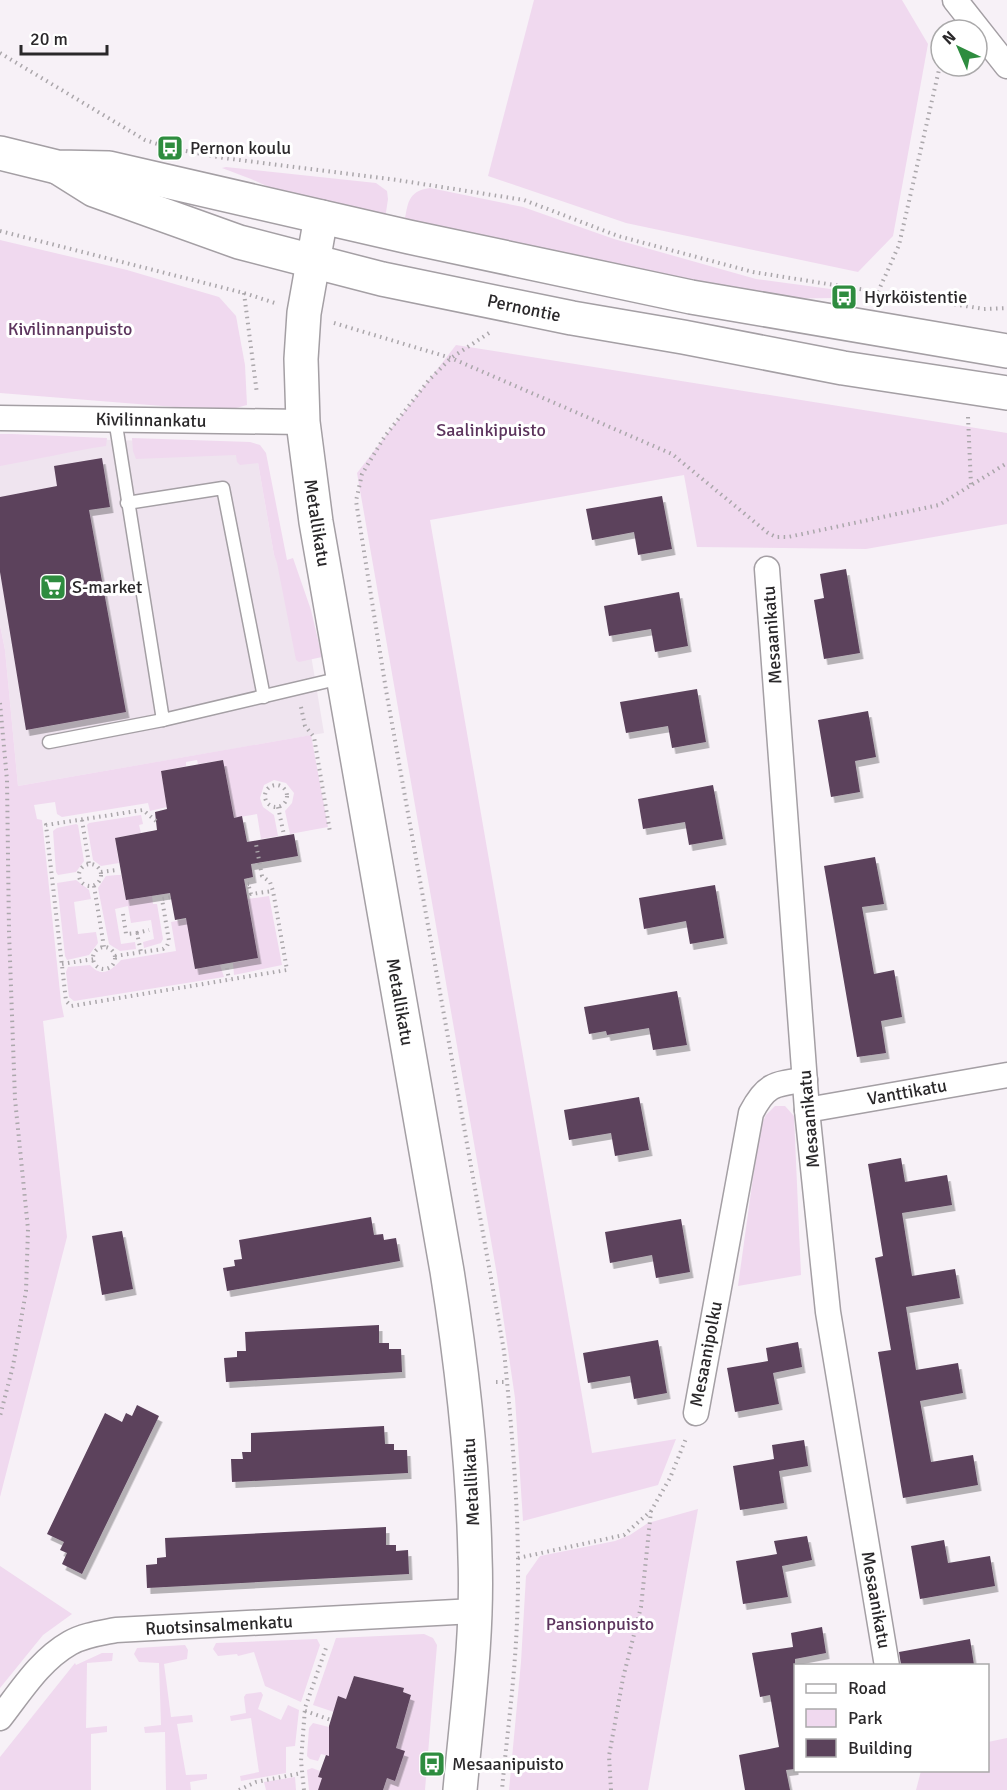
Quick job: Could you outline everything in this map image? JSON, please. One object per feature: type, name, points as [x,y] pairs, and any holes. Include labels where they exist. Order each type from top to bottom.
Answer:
[{"type":"street","points":[[955,0],[1007,66]]},
{"type":"street","name":"Pernontie","points":[[0,153],[57,167],[109,168],[321,217],[691,297],[954,344],[1007,351]]},
{"type":"street","name":"Pernontie","points":[[57,167],[94,190],[239,242],[313,262],[572,318],[843,368],[1007,393]]},
{"type":"street","name":"Metallikatu","points":[[321,217],[304,313],[301,359],[303,422],[316,522],[447,1271],[462,1367],[469,1439],[476,1559],[473,1645],[460,1790]]},
{"type":"street","name":"Kivilinnankatu","points":[[0,418],[303,422]]},
{"type":"street","name":"Mesaanikatu","points":[[767,568],[807,1110],[828,1312],[887,1664]]},
{"type":"street","name":"Vanttikatu","points":[[807,1110],[1007,1075]]},
{"type":"street","name":"Mesaanipolku","points":[[696,1413],[751,1113],[759,1096],[768,1089],[777,1084],[805,1080]]},
{"type":"street","name":"Ruotsinsalmenkatu","points":[[0,1718],[48,1660],[71,1643],[90,1635],[116,1630],[474,1611]]},
{"type":"lane","points":[[114,419],[162,720]]},
{"type":"lane","points":[[127,503],[223,488],[264,697]]},
{"type":"lane","points":[[49,742],[162,720],[344,677]]},
{"type":"path","points":[[0,53],[145,140],[170,148],[224,159],[397,180],[524,200],[618,236],[753,272],[984,309],[1007,308]]},
{"type":"path","points":[[878,292],[899,245],[937,78]]},
{"type":"path","points":[[0,231],[244,293],[450,358],[672,454],[768,533],[776,537],[788,537],[939,505],[1007,463]]},
{"type":"path","points":[[244,293],[258,394]]},
{"type":"path","points":[[493,331],[450,358],[429,380],[385,436],[362,474],[356,501],[386,690],[500,1328],[507,1382],[514,1456],[518,1558],[517,1622],[502,1790]]},
{"type":"path","points":[[968,415],[971,486]]},
{"type":"path","points":[[297,688],[305,726],[314,737],[329,832]]},
{"type":"path","points":[[0,703],[8,780],[9,932],[15,1099],[28,1229],[26,1291],[13,1366],[0,1416]]},
{"type":"path","points":[[274,785],[281,786],[288,794],[286,801],[278,807],[270,805],[266,800],[266,792],[274,785]]},
{"type":"path","points":[[278,807],[284,835]]},
{"type":"path","points":[[156,821],[143,810],[46,825],[66,1001],[73,1007],[287,970],[273,891],[270,882],[263,877],[256,844]]},
{"type":"path","points":[[82,819],[89,864]]},
{"type":"path","points":[[89,864],[96,865],[101,872],[101,878],[93,886],[83,883],[79,877],[83,867],[89,864]]},
{"type":"path","points":[[252,870],[260,868]]},
{"type":"path","points":[[101,872],[116,870]]},
{"type":"path","points":[[249,885],[251,894],[273,891]]},
{"type":"path","points":[[93,886],[104,946]]},
{"type":"path","points":[[115,956],[163,949],[169,944],[162,899],[171,897]]},
{"type":"path","points":[[123,914],[126,934],[149,930]]},
{"type":"path","points":[[137,933],[141,952]]},
{"type":"path","points":[[93,959],[96,950],[104,946]]},
{"type":"path","points":[[93,959],[98,967],[105,969],[114,963],[115,956],[112,950],[104,946]]},
{"type":"path","points":[[62,964],[93,959]]},
{"type":"path","points":[[227,968],[230,980]]},
{"type":"path","points":[[496,1382],[507,1382]]},
{"type":"path","name":"Mesaanipolku","points":[[518,1558],[624,1535],[651,1511],[670,1478],[696,1413]]},
{"type":"path","points":[[611,1790],[609,1756],[622,1678],[641,1607],[651,1511]]},
{"type":"path","points":[[304,1790],[301,1761],[305,1711],[326,1652],[328,1635]]},
{"type":"path","points":[[305,1711],[331,1720]]},
{"type":"path","points":[[239,1790],[256,1782],[302,1773]]},
{"type":"shaded area","points":[[0,437],[230,443],[258,463],[274,555],[306,625],[324,733],[18,786],[5,650],[0,625]]},
{"type":"green space","points":[[534,0],[902,0],[928,44],[893,236],[858,272],[626,223],[488,176]]},
{"type":"green space","points":[[222,168],[376,183],[387,191],[385,219],[291,197]]},
{"type":"green space","points":[[430,188],[523,207],[614,239],[756,279],[838,290],[836,298],[755,299],[404,224],[408,205],[413,195]]},
{"type":"green space","name":"Kivilinnanpuisto","points":[[0,240],[127,270],[219,297],[236,316],[245,365],[247,405],[225,411],[0,393]]},
{"type":"green space","name":"Saalinkipuisto","points":[[456,345],[1007,433],[1007,524],[866,549],[697,547],[684,475],[430,520],[592,1453],[676,1439],[658,1485],[523,1521],[515,1398],[497,1275],[357,473]]},
{"type":"green space","points":[[0,434],[107,438],[106,446],[0,466]]},
{"type":"green space","points":[[132,438],[250,442],[260,445],[266,453],[287,560],[293,558],[311,610],[322,657],[299,662],[296,660],[258,463],[240,465],[236,455],[136,459]]},
{"type":"green space","points":[[0,625],[5,650],[18,786],[311,735],[328,827],[290,834],[285,811],[292,803],[294,793],[286,783],[274,780],[264,785],[260,798],[263,807],[274,815],[278,836],[261,839],[257,814],[234,818],[223,760],[198,764],[197,760],[186,762],[186,766],[161,771],[167,807],[150,811],[148,803],[62,817],[57,814],[55,802],[34,805],[37,819],[42,820],[64,1017],[43,1021],[67,1237],[0,1497]]},
{"type":"green space","points":[[141,815],[143,824],[139,825],[141,833],[115,838],[119,863],[101,866],[93,860],[87,825],[89,823]]},
{"type":"green space","points":[[76,824],[84,861],[76,872],[58,875],[53,831]]},
{"type":"green space","points":[[121,875],[126,900],[152,896],[153,904],[157,904],[163,939],[161,943],[144,948],[143,942],[154,939],[151,920],[131,923],[128,906],[115,909],[121,944],[135,942],[136,949],[120,951],[109,944],[98,888],[106,876]]},
{"type":"green space","points":[[76,880],[89,890],[91,899],[74,902],[78,934],[96,932],[98,943],[89,955],[67,960],[57,883]]},
{"type":"green space","points":[[269,896],[282,965],[234,975],[233,963],[258,958],[248,899]]},
{"type":"green space","points":[[187,919],[195,969],[220,965],[224,977],[74,1001],[69,997],[66,972],[68,967],[90,965],[98,971],[106,972],[121,960],[176,951],[171,922]]},
{"type":"green space","points":[[775,1106],[785,1106],[794,1116],[801,1275],[738,1286],[760,1127],[766,1115]]},
{"type":"green space","name":"Pansionpuisto","points":[[698,1509],[648,1790],[509,1790],[521,1662],[526,1576],[540,1556],[615,1541],[630,1535],[648,1523]]},
{"type":"green space","points":[[0,1566],[72,1614],[43,1635],[0,1688]]},
{"type":"green space","points":[[424,1634],[433,1638],[437,1645],[425,1790],[383,1790],[387,1778],[395,1780],[404,1751],[396,1748],[402,1730],[393,1727],[407,1710],[411,1695],[403,1692],[404,1688],[354,1676],[346,1699],[338,1697],[334,1712],[313,1705],[336,1638]]},
{"type":"green space","points":[[317,1639],[320,1645],[301,1702],[265,1686],[254,1652],[238,1656],[237,1654],[218,1656],[213,1649],[216,1643]]},
{"type":"green space","points":[[185,1645],[188,1650],[187,1659],[164,1664],[171,1717],[192,1715],[193,1722],[177,1724],[186,1775],[207,1774],[207,1779],[190,1782],[191,1790],[166,1790],[165,1732],[145,1733],[144,1727],[161,1725],[159,1663],[139,1662],[134,1654],[137,1648]]},
{"type":"green space","points":[[102,1653],[113,1653],[112,1661],[87,1663],[86,1728],[107,1726],[107,1732],[91,1734],[91,1790],[0,1790],[0,1757],[75,1663],[76,1665]]},
{"type":"green space","points":[[261,1692],[263,1695],[258,1709],[281,1720],[288,1705],[299,1710],[295,1746],[286,1747],[286,1773],[241,1781],[240,1776],[259,1772],[251,1718],[231,1721],[230,1716],[246,1713],[244,1697],[246,1694]]},
{"type":"green space","points":[[313,1723],[337,1729],[329,1756],[321,1754],[318,1761],[307,1756],[309,1728]]},
{"type":"green space","points":[[1007,1738],[1007,1790],[916,1790],[921,1772],[989,1772],[989,1742]]},
{"type":"green space","points":[[312,1768],[320,1771],[318,1777],[322,1778],[329,1790],[309,1790],[307,1770]]},
{"type":"green space","points":[[295,1777],[296,1790],[266,1790],[264,1782]]},
{"type":"building","name":"S-market","points":[[102,458],[110,507],[89,510],[126,712],[26,730],[0,572],[0,497],[57,486],[54,466]]},
{"type":"building","points":[[662,496],[672,549],[638,555],[634,532],[592,540],[586,509]]},
{"type":"building","points":[[846,569],[860,653],[824,659],[814,600],[824,598],[820,574]]},
{"type":"building","points":[[679,592],[688,646],[655,652],[651,629],[609,636],[604,606]]},
{"type":"building","points":[[697,689],[706,742],[672,748],[668,726],[626,733],[620,702]]},
{"type":"building","points":[[868,711],[876,757],[855,761],[860,792],[831,797],[818,720]]},
{"type":"building","points":[[223,760],[234,818],[242,816],[247,842],[294,834],[298,856],[251,864],[253,877],[244,879],[258,958],[195,969],[186,918],[175,920],[170,893],[126,900],[115,838],[157,830],[155,812],[167,809],[161,771]]},
{"type":"building","points":[[713,785],[723,839],[689,845],[685,822],[643,829],[638,799]]},
{"type":"building","points":[[875,857],[884,904],[862,907],[874,974],[894,970],[902,1017],[881,1021],[886,1053],[857,1057],[824,866]]},
{"type":"building","points":[[715,885],[724,938],[690,944],[686,921],[644,929],[639,898]]},
{"type":"building","points":[[677,991],[687,1045],[653,1050],[649,1028],[607,1035],[606,1031],[589,1034],[584,1007]]},
{"type":"building","points":[[639,1097],[649,1150],[615,1156],[611,1133],[569,1140],[564,1110]]},
{"type":"building","points":[[901,1158],[905,1182],[947,1175],[952,1205],[902,1213],[912,1276],[955,1269],[960,1298],[906,1307],[916,1370],[958,1363],[963,1393],[920,1401],[931,1462],[973,1455],[978,1485],[903,1498],[878,1352],[891,1350],[875,1258],[883,1256],[868,1164]]},
{"type":"building","points":[[371,1217],[374,1235],[383,1234],[384,1240],[396,1238],[400,1261],[227,1291],[223,1268],[235,1266],[234,1260],[242,1259],[239,1240]]},
{"type":"building","points":[[681,1219],[690,1272],[656,1278],[652,1255],[610,1263],[605,1232]]},
{"type":"building","points":[[122,1231],[133,1289],[102,1295],[92,1236]]},
{"type":"building","points":[[379,1325],[379,1343],[389,1343],[389,1349],[401,1349],[402,1372],[226,1382],[224,1358],[237,1357],[237,1351],[246,1351],[245,1332]]},
{"type":"building","points":[[658,1340],[667,1393],[634,1399],[630,1376],[588,1383],[583,1353]]},
{"type":"building","points":[[798,1342],[802,1367],[773,1373],[779,1404],[735,1412],[727,1368],[768,1361],[766,1348]]},
{"type":"building","points":[[137,1405],[159,1416],[82,1574],[62,1564],[67,1553],[60,1550],[64,1542],[47,1534],[105,1413],[122,1422],[126,1413],[132,1416]]},
{"type":"building","points":[[384,1426],[385,1444],[394,1444],[394,1450],[407,1450],[408,1473],[232,1482],[231,1459],[243,1459],[242,1452],[251,1452],[251,1433]]},
{"type":"building","points":[[804,1440],[808,1466],[779,1471],[784,1503],[740,1510],[733,1466],[774,1459],[772,1445]]},
{"type":"building","points":[[386,1527],[386,1545],[396,1545],[396,1551],[408,1550],[409,1574],[147,1588],[146,1565],[157,1564],[157,1558],[166,1557],[165,1538]]},
{"type":"building","points":[[807,1536],[812,1560],[782,1566],[788,1597],[743,1604],[736,1561],[777,1554],[774,1541]]},
{"type":"building","points":[[944,1540],[948,1563],[990,1556],[995,1586],[920,1599],[911,1546]]},
{"type":"building","points":[[822,1627],[826,1653],[795,1659],[794,1769],[786,1770],[790,1790],[745,1790],[739,1755],[779,1747],[770,1695],[760,1697],[752,1653],[793,1647],[791,1633]]},
{"type":"building","points":[[970,1639],[974,1664],[901,1664],[899,1652]]},
{"type":"building","points":[[354,1676],[404,1688],[403,1692],[411,1695],[396,1748],[405,1751],[395,1781],[387,1778],[383,1790],[318,1790],[322,1778],[318,1777],[326,1755],[329,1756],[329,1726],[338,1696],[346,1699]]},
{"type":"place","name":"Pernon koulu","points":[[170,148]]},
{"type":"place","name":"Hyrköistentie","points":[[844,297]]},
{"type":"place","name":"S-market","points":[[53,587]]},
{"type":"place","name":"Mesaanipuisto","points":[[432,1764]]}]
